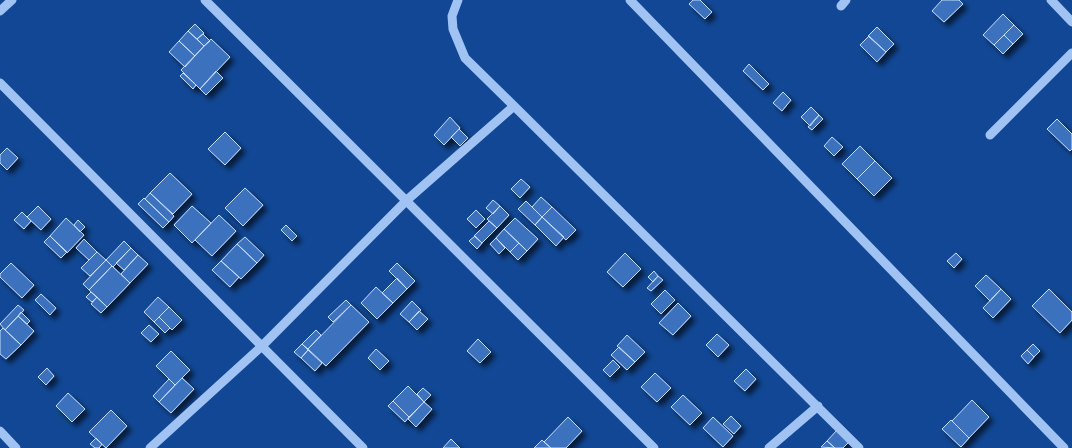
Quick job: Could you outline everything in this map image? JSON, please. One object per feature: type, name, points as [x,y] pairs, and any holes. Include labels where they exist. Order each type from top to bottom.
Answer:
[{"type":"street","points":[[0,11],[12,0]]},
{"type":"street","points":[[205,0],[654,448]]},
{"type":"street","points":[[458,0],[452,16],[453,29],[465,58],[859,448]]},
{"type":"street","points":[[630,0],[1064,448]]},
{"type":"street","points":[[1051,0],[1072,22]]},
{"type":"street","points":[[990,135],[1072,53]]},
{"type":"street","points":[[0,82],[363,448]]},
{"type":"street","points":[[150,448],[262,346],[407,200],[514,106]]},
{"type":"street","points":[[770,448],[818,406]]},
{"type":"street","points":[[0,431],[16,448]]},
{"type":"building","points":[[693,0],[700,0],[712,12],[705,19],[689,4]]},
{"type":"building","points":[[942,0],[959,0],[963,4],[944,22],[932,11]]},
{"type":"building","points":[[1003,14],[1014,25],[994,45],[983,35]]},
{"type":"building","points":[[195,24],[204,33],[197,39],[188,31]]},
{"type":"building","points":[[1014,25],[1023,34],[1013,44],[1004,35]]},
{"type":"building","points":[[877,27],[894,44],[886,52],[868,36]]},
{"type":"building","points":[[188,31],[204,46],[195,56],[179,41]]},
{"type":"building","points":[[203,34],[210,41],[204,46],[197,39]]},
{"type":"building","points":[[1004,35],[1013,44],[1003,54],[994,45]]},
{"type":"building","points":[[869,36],[886,52],[877,62],[860,45]]},
{"type":"building","points":[[211,39],[230,57],[200,89],[181,70]]},
{"type":"building","points":[[179,41],[195,56],[185,67],[169,52]]},
{"type":"building","points":[[749,64],[769,84],[763,90],[743,71]]},
{"type":"building","points":[[216,71],[223,78],[206,95],[200,89]]},
{"type":"building","points":[[183,73],[196,85],[193,89],[180,76]]},
{"type":"building","points":[[783,92],[791,100],[782,111],[773,103]]},
{"type":"building","points":[[811,107],[819,115],[810,126],[801,117]]},
{"type":"building","points":[[819,115],[823,119],[812,130],[808,127]]},
{"type":"building","points":[[450,117],[460,128],[444,145],[434,135]]},
{"type":"building","points":[[1057,119],[1072,134],[1072,149],[1070,151],[1047,129]]},
{"type":"building","points":[[459,129],[468,138],[460,146],[451,137]]},
{"type":"building","points":[[225,132],[241,148],[225,165],[208,149]]},
{"type":"building","points":[[832,137],[843,147],[834,156],[824,146]]},
{"type":"building","points":[[860,146],[875,161],[857,179],[842,164]]},
{"type":"building","points":[[7,148],[18,158],[7,170],[0,163],[0,155]]},
{"type":"building","points":[[875,161],[892,178],[874,196],[857,179]]},
{"type":"building","points":[[170,173],[192,194],[173,214],[150,193]]},
{"type":"building","points":[[521,179],[530,187],[520,198],[511,189]]},
{"type":"building","points":[[245,188],[263,205],[243,226],[225,208]]},
{"type":"building","points":[[150,193],[174,216],[169,222],[145,199]]},
{"type":"building","points":[[541,197],[552,207],[542,217],[532,207]]},
{"type":"building","points":[[144,198],[169,222],[163,228],[138,204]]},
{"type":"building","points":[[493,200],[500,206],[493,214],[486,208]]},
{"type":"building","points":[[526,201],[542,217],[535,225],[518,209]]},
{"type":"building","points":[[38,206],[51,219],[41,230],[27,217]]},
{"type":"building","points":[[192,206],[211,223],[192,243],[174,225]]},
{"type":"building","points":[[500,206],[509,215],[497,228],[487,219]]},
{"type":"building","points":[[552,207],[576,230],[566,240],[542,217]]},
{"type":"building","points":[[476,210],[485,219],[476,228],[467,219]]},
{"type":"building","points":[[22,212],[31,221],[24,229],[14,220]]},
{"type":"building","points":[[219,215],[236,231],[212,256],[195,240]]},
{"type":"building","points":[[542,217],[564,237],[556,246],[535,225]]},
{"type":"building","points":[[66,218],[84,235],[67,253],[50,236]]},
{"type":"building","points":[[515,218],[538,239],[527,251],[504,229]]},
{"type":"building","points":[[78,220],[85,227],[80,232],[74,225]]},
{"type":"building","points":[[489,221],[497,228],[482,243],[474,236]]},
{"type":"building","points":[[286,225],[297,236],[292,241],[281,230]]},
{"type":"building","points":[[504,229],[519,243],[510,252],[496,238]]},
{"type":"building","points":[[50,236],[67,252],[61,258],[44,242]]},
{"type":"building","points":[[475,236],[482,243],[477,249],[469,241]]},
{"type":"building","points":[[245,237],[264,255],[257,263],[237,244]]},
{"type":"building","points":[[496,238],[505,248],[499,254],[490,244]]},
{"type":"building","points":[[84,239],[97,252],[89,260],[76,248]]},
{"type":"building","points":[[124,241],[131,248],[113,267],[106,260]]},
{"type":"building","points":[[519,243],[527,251],[518,260],[510,252]]},
{"type":"building","points":[[237,244],[257,263],[241,279],[221,261]]},
{"type":"building","points":[[131,248],[138,255],[124,270],[116,263]]},
{"type":"building","points":[[97,252],[106,260],[90,276],[81,268]]},
{"type":"building","points":[[625,253],[641,269],[623,287],[607,272]]},
{"type":"building","points":[[956,253],[962,259],[954,268],[947,261]]},
{"type":"building","points":[[138,255],[148,264],[130,283],[121,274]]},
{"type":"building","points":[[106,260],[112,266],[89,290],[83,284]]},
{"type":"building","points":[[221,261],[239,277],[230,287],[212,270]]},
{"type":"building","points":[[11,263],[34,285],[22,298],[0,277],[0,274]]},
{"type":"building","points":[[397,263],[415,281],[407,289],[389,271]]},
{"type":"building","points":[[112,266],[130,283],[107,307],[89,290]]},
{"type":"building","points":[[654,271],[658,276],[653,282],[648,277]]},
{"type":"building","points":[[986,275],[1001,289],[990,301],[975,286]]},
{"type":"building","points":[[658,276],[663,280],[651,291],[647,288]]},
{"type":"building","points":[[397,278],[407,289],[393,303],[382,293]]},
{"type":"building","points":[[376,287],[393,303],[377,319],[361,303]]},
{"type":"building","points":[[1001,289],[1011,299],[993,318],[983,308]]},
{"type":"building","points":[[1049,289],[1072,312],[1072,320],[1060,333],[1032,306]]},
{"type":"building","points":[[665,290],[675,300],[661,314],[651,304]]},
{"type":"building","points":[[91,292],[97,297],[92,302],[86,297]]},
{"type":"building","points":[[41,294],[56,308],[50,315],[35,300]]},
{"type":"building","points":[[97,297],[107,307],[101,313],[91,304]]},
{"type":"building","points":[[158,297],[169,307],[154,322],[144,312]]},
{"type":"building","points":[[346,300],[351,305],[333,322],[328,317]]},
{"type":"building","points":[[412,301],[421,310],[409,322],[400,314]]},
{"type":"building","points":[[678,303],[691,316],[673,335],[659,323]]},
{"type":"building","points":[[18,305],[24,310],[5,330],[0,324]]},
{"type":"building","points":[[351,305],[369,322],[326,366],[308,349]]},
{"type":"building","points":[[169,307],[182,320],[172,330],[159,317]]},
{"type":"building","points":[[419,311],[428,319],[417,330],[409,322]]},
{"type":"building","points":[[21,312],[30,321],[27,324],[18,316]]},
{"type":"building","points":[[18,316],[34,331],[21,345],[5,330]]},
{"type":"building","points":[[159,317],[170,328],[165,333],[154,322]]},
{"type":"building","points":[[149,325],[159,334],[151,342],[141,333]]},
{"type":"building","points":[[3,328],[21,345],[6,359],[0,354],[0,331]]},
{"type":"building","points":[[316,330],[321,335],[308,349],[302,344]]},
{"type":"building","points":[[717,334],[729,345],[718,357],[706,345]]},
{"type":"building","points":[[627,335],[645,352],[635,362],[617,346]]},
{"type":"building","points":[[478,339],[491,352],[480,363],[467,351]]},
{"type":"building","points":[[302,344],[308,350],[301,358],[294,352]]},
{"type":"building","points":[[1033,344],[1040,351],[1034,357],[1027,350]]},
{"type":"building","points":[[619,347],[635,362],[627,370],[611,355]]},
{"type":"building","points":[[376,349],[389,361],[380,370],[368,358]]},
{"type":"building","points":[[308,350],[322,363],[315,371],[301,358]]},
{"type":"building","points":[[1027,350],[1034,357],[1028,364],[1021,356]]},
{"type":"building","points":[[171,351],[190,370],[175,385],[156,366]]},
{"type":"building","points":[[613,360],[620,367],[610,377],[603,370]]},
{"type":"building","points":[[47,368],[54,376],[46,385],[38,377]]},
{"type":"building","points":[[746,369],[756,379],[745,391],[734,381]]},
{"type":"building","points":[[655,373],[671,388],[657,402],[641,387]]},
{"type":"building","points":[[182,378],[194,389],[171,413],[159,402]]},
{"type":"building","points":[[169,379],[175,385],[159,402],[153,396]]},
{"type":"building","points":[[408,386],[424,402],[409,417],[393,401]]},
{"type":"building","points":[[423,388],[431,395],[424,402],[417,394]]},
{"type":"building","points":[[68,393],[85,409],[72,422],[56,406]]},
{"type":"building","points":[[683,395],[702,413],[690,425],[671,407]]},
{"type":"building","points":[[972,400],[989,417],[969,438],[952,421]]},
{"type":"building","points":[[393,401],[409,417],[405,422],[388,406]]},
{"type":"building","points":[[424,402],[432,409],[416,427],[408,419]]},
{"type":"building","points":[[111,410],[127,426],[106,448],[89,432]]},
{"type":"building","points":[[731,416],[741,426],[734,434],[723,424]]},
{"type":"building","points":[[568,417],[582,431],[566,448],[551,448],[544,442]]},
{"type":"building","points":[[713,417],[733,436],[723,447],[703,428]]},
{"type":"building","points":[[951,420],[969,438],[961,447],[942,429]]},
{"type":"building","points":[[837,430],[849,442],[843,448],[835,448],[827,441]]},
{"type":"building","points":[[96,438],[102,444],[99,448],[95,448],[90,444]]},
{"type":"building","points":[[451,439],[460,448],[443,448]]},
{"type":"building","points":[[542,440],[544,442],[551,448],[534,448]]},
{"type":"building","points":[[827,441],[835,448],[821,447]]}]
